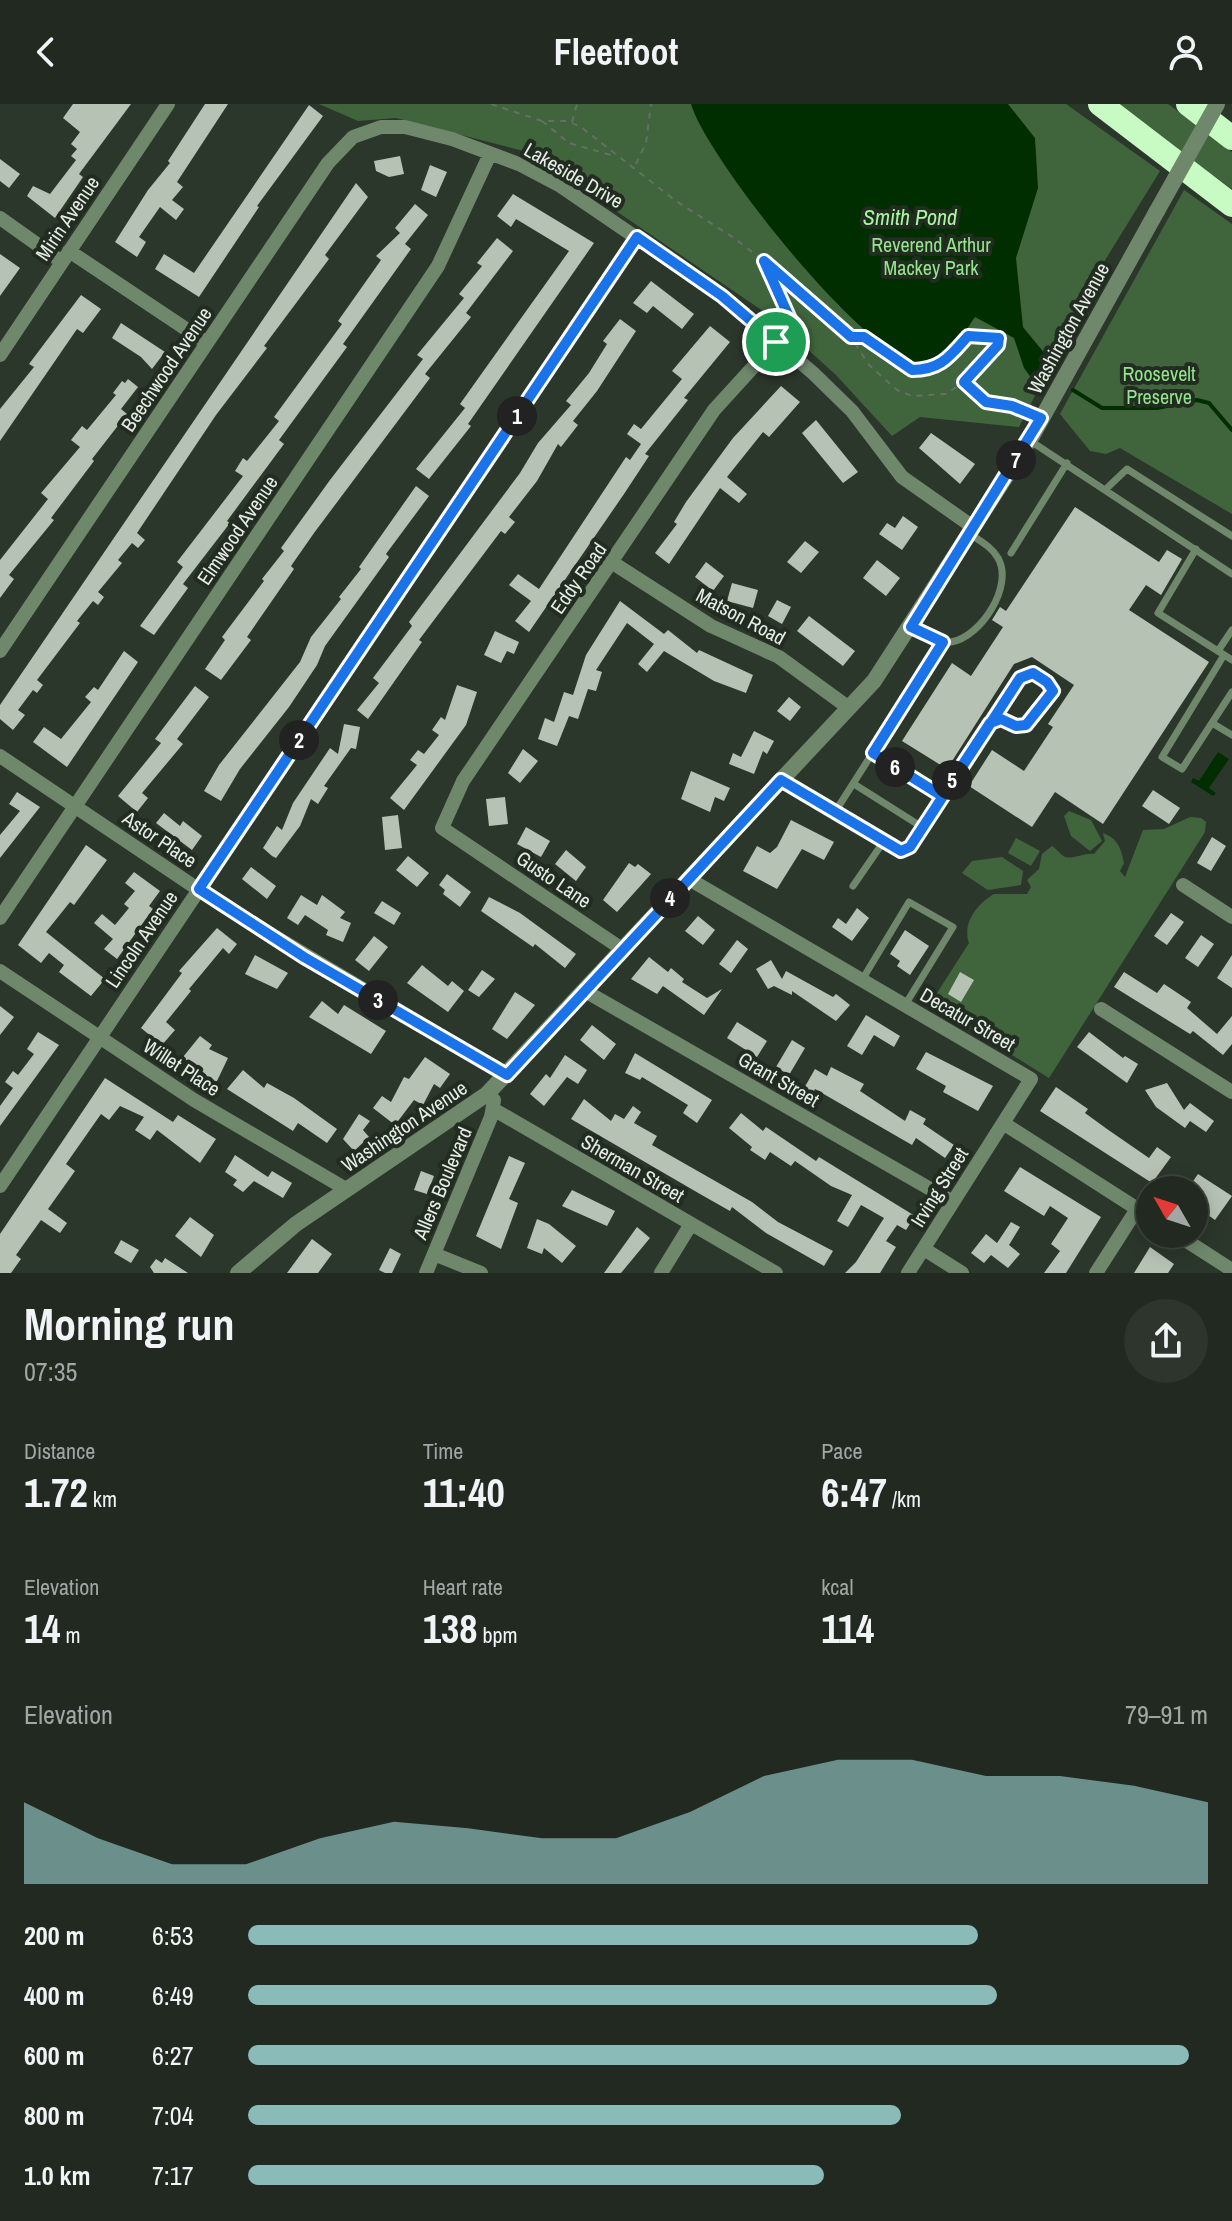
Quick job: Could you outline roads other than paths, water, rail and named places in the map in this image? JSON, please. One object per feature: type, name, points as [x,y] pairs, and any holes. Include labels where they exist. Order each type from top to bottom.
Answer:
[{"type":"highway","points":[[1100,104],[1232,205]]},
{"type":"highway","points":[[1188,104],[1232,138]]},
{"type":"street","name":"Mirin Avenue","points":[[0,355],[168,104]]},
{"type":"street","name":"Washington Avenue","points":[[238,1273],[296,1224],[502,1080],[874,681],[1029,440],[1217,104]]},
{"type":"street","name":"Lakeside Drive","points":[[381,127],[427,132],[521,165],[559,185],[637,237],[722,296],[797,359],[852,411],[902,477],[971,530]]},
{"type":"street","name":"Beechwood Avenue","points":[[0,651],[335,154],[353,137],[381,127]]},
{"type":"street","name":"Elmwood Avenue","points":[[0,918],[438,266],[490,154]]},
{"type":"street","points":[[0,218],[207,343]]},
{"type":"street","name":"Lincoln Avenue","points":[[0,1186],[637,237]]},
{"type":"street","name":"Eddy Road","points":[[463,842],[442,828],[463,781],[714,410],[776,342]]},
{"type":"street","name":"Matson Road","points":[[613,563],[711,626],[779,657],[849,708]]},
{"type":"street","name":"Astor Place","points":[[0,756],[304,957],[502,1080]]},
{"type":"street","name":"Gusto Lane","points":[[463,842],[622,949]]},
{"type":"street","name":"Decatur Street","points":[[689,879],[1031,1079],[1003,1123]]},
{"type":"street","points":[[1183,885],[1232,917]]},
{"type":"street","name":"Willet Place","points":[[0,971],[194,1100],[346,1189]]},
{"type":"street","name":"Grant Street","points":[[585,991],[953,1202]]},
{"type":"street","points":[[1101,1009],[1232,1092]]},
{"type":"street","points":[[493,1109],[502,1080]]},
{"type":"street","name":"Sherman Street","points":[[493,1109],[776,1273]]},
{"type":"street","name":"Allers Boulevard","points":[[426,1273],[493,1109]]},
{"type":"street","points":[[1003,1123],[1136,1208]]},
{"type":"street","name":"Irving Street","points":[[908,1273],[1003,1123]]},
{"type":"street","points":[[1096,1273],[1136,1223]]},
{"type":"street","points":[[661,1273],[691,1224]]},
{"type":"street","points":[[1198,1248],[1232,1270]]},
{"type":"street","points":[[924,1249],[962,1273]]},
{"type":"street","points":[[434,1254],[481,1273]]},
{"type":"lane","points":[[1029,440],[1107,488],[1232,574]]},
{"type":"lane","points":[[1011,553],[1067,463]]},
{"type":"lane","points":[[1107,488],[1127,469],[1232,536]]},
{"type":"lane","points":[[911,627],[943,642],[970,635],[1002,588],[999,559],[971,530]]},
{"type":"lane","points":[[1196,549],[1158,613],[1232,660]]},
{"type":"lane","points":[[1232,630],[1162,757],[1182,769],[1232,692]]},
{"type":"lane","points":[[835,812],[943,642]]},
{"type":"lane","points":[[781,780],[901,851],[910,847],[942,796],[990,723],[1020,678],[1033,673],[1047,682],[1053,691],[1026,725],[1016,726],[1001,719],[990,723]]},
{"type":"lane","points":[[1212,723],[1232,735]]},
{"type":"lane","points":[[873,753],[942,796]]},
{"type":"lane","points":[[854,784],[922,827]]},
{"type":"lane","points":[[853,886],[884,841]]},
{"type":"lane","points":[[862,980],[909,902],[953,927],[905,1005]]},
{"type":"water","name":"Smith Pond","points":[[691,104],[1008,104],[1035,138],[1038,188],[1016,258],[1023,327],[1050,360],[1037,386],[1024,368],[1014,338],[975,317],[960,340],[932,364],[923,365],[898,356],[866,331],[792,254],[757,210],[726,167]]},
{"type":"water","points":[[1218,752],[1229,759],[1209,788],[1216,793],[1213,796],[1191,782],[1193,778],[1199,781]]},
{"type":"waterway","points":[[1073,390],[1102,408],[1157,408],[1197,400],[1209,403],[1232,430]]},
{"type":"park label","name":"Reverend Arthur Mackey Park","points":[[931,256]]},
{"type":"park label","name":"Roosevelt Preserve","points":[[1159,384]]}]
